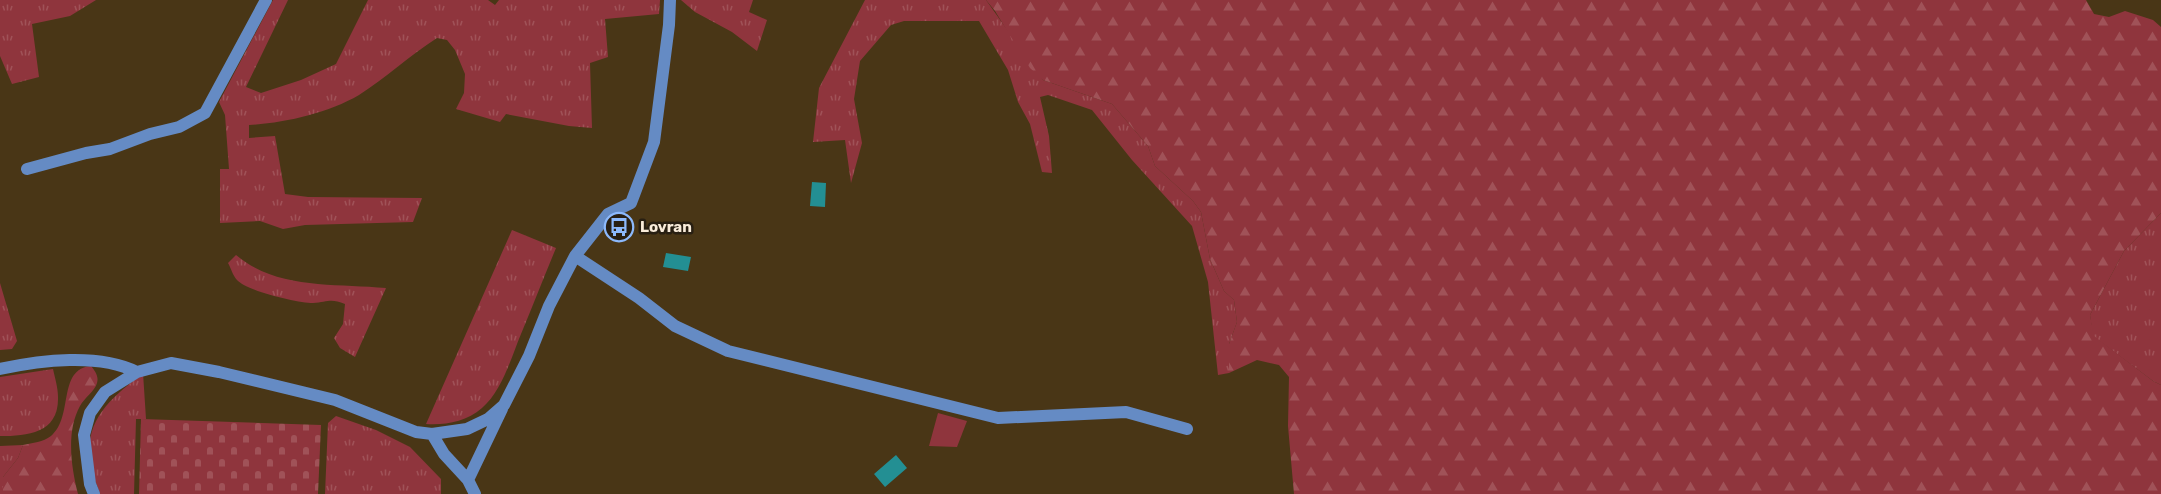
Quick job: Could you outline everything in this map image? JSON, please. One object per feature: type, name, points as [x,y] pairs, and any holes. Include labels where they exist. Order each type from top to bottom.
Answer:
[{"type":"street","points":[[27,169],[110,149],[150,134],[180,127],[205,113],[266,0]]},
{"type":"street","points":[[468,480],[529,357],[549,306],[575,256],[608,214],[631,203],[654,142],[669,25],[670,0]]},
{"type":"street","points":[[575,256],[639,298],[675,326],[728,351],[998,418],[1126,412],[1187,429]]},
{"type":"street","points":[[0,369],[33,361],[80,361],[122,364],[138,372]]},
{"type":"street","points":[[94,494],[90,484],[84,435],[90,413],[105,392],[138,372],[171,363],[335,400],[416,432],[432,434],[467,429],[488,419],[504,405]]},
{"type":"street","points":[[432,434],[444,454],[468,480],[475,494]]},
{"type":"green space","points":[[0,0],[96,0],[70,16],[32,24],[39,77],[12,84],[0,56]]},
{"type":"green space","points":[[273,0],[288,0],[246,87],[261,93],[301,80],[336,64],[368,0],[488,0],[495,5],[499,0],[660,0],[659,14],[605,19],[608,57],[590,63],[592,128],[506,114],[500,122],[456,109],[464,93],[465,74],[455,50],[447,40],[437,38],[359,95],[347,101],[306,116],[249,125],[249,138],[275,136],[285,194],[308,197],[422,198],[413,222],[305,225],[283,229],[260,221],[220,223],[220,169],[229,169],[225,115],[219,102]]},
{"type":"green space","points":[[681,0],[753,0],[749,12],[767,20],[757,51],[732,32],[695,12]]},
{"type":"green space","points":[[865,0],[986,0],[1043,80],[1112,104],[1148,146],[1155,166],[1193,201],[1201,212],[1210,259],[1224,291],[1234,300],[1237,322],[1229,344],[1229,373],[1218,375],[1208,282],[1192,226],[1132,160],[1092,110],[1048,95],[1040,97],[1049,136],[1052,173],[1042,172],[1030,124],[1018,102],[1008,70],[979,21],[904,21],[891,25],[860,61],[854,99],[862,143],[851,183],[845,140],[813,142],[819,88]]},
{"type":"green space","points":[[986,0],[2086,0],[2094,14],[2109,17],[2125,11],[2153,20],[2161,27],[2161,213],[2124,251],[2090,315],[2094,336],[2161,385],[2161,494],[1294,494],[1288,426],[1289,377],[1279,365],[1257,360],[1229,373],[1229,344],[1237,322],[1234,300],[1224,291],[1210,259],[1201,212],[1193,201],[1155,166],[1148,146],[1112,104],[1043,80],[1030,68]]},
{"type":"green space","points":[[2161,213],[2161,385],[2093,336],[2090,315],[2124,251]]},
{"type":"green space","points":[[512,230],[556,248],[505,374],[495,393],[476,413],[455,422],[426,424]]},
{"type":"green space","points":[[236,255],[252,266],[288,280],[327,285],[386,288],[355,357],[340,348],[334,338],[343,324],[345,304],[332,301],[313,303],[296,301],[251,288],[237,280],[228,263]]},
{"type":"green space","points":[[0,283],[17,341],[12,349],[0,350]]},
{"type":"green space","points":[[91,366],[97,376],[97,383],[80,406],[71,438],[73,472],[78,494],[3,494],[3,477],[18,458],[23,445],[41,441],[51,436],[58,428],[69,384],[80,369]]},
{"type":"green space","points":[[53,369],[58,397],[57,409],[53,418],[40,430],[21,435],[0,436],[0,377]]},
{"type":"green space","points":[[143,373],[146,419],[136,419],[134,494],[100,494],[90,463],[91,433],[103,410]]},
{"type":"green space","points":[[938,413],[967,421],[957,447],[929,446]]},
{"type":"green space","points":[[336,416],[376,430],[410,447],[441,479],[441,494],[325,494],[328,423]]},
{"type":"green space","points":[[141,419],[321,425],[318,494],[139,494]]},
{"type":"green space","points":[[23,445],[18,458],[3,477],[3,494],[0,494],[0,446]]},
{"type":"water","points":[[812,182],[826,183],[825,207],[810,206]]},
{"type":"water","points":[[666,253],[691,257],[688,271],[663,267]]},
{"type":"water","points":[[896,455],[907,468],[885,487],[874,474]]},
{"type":"place","name":"Lovran","points":[[619,227]]}]
